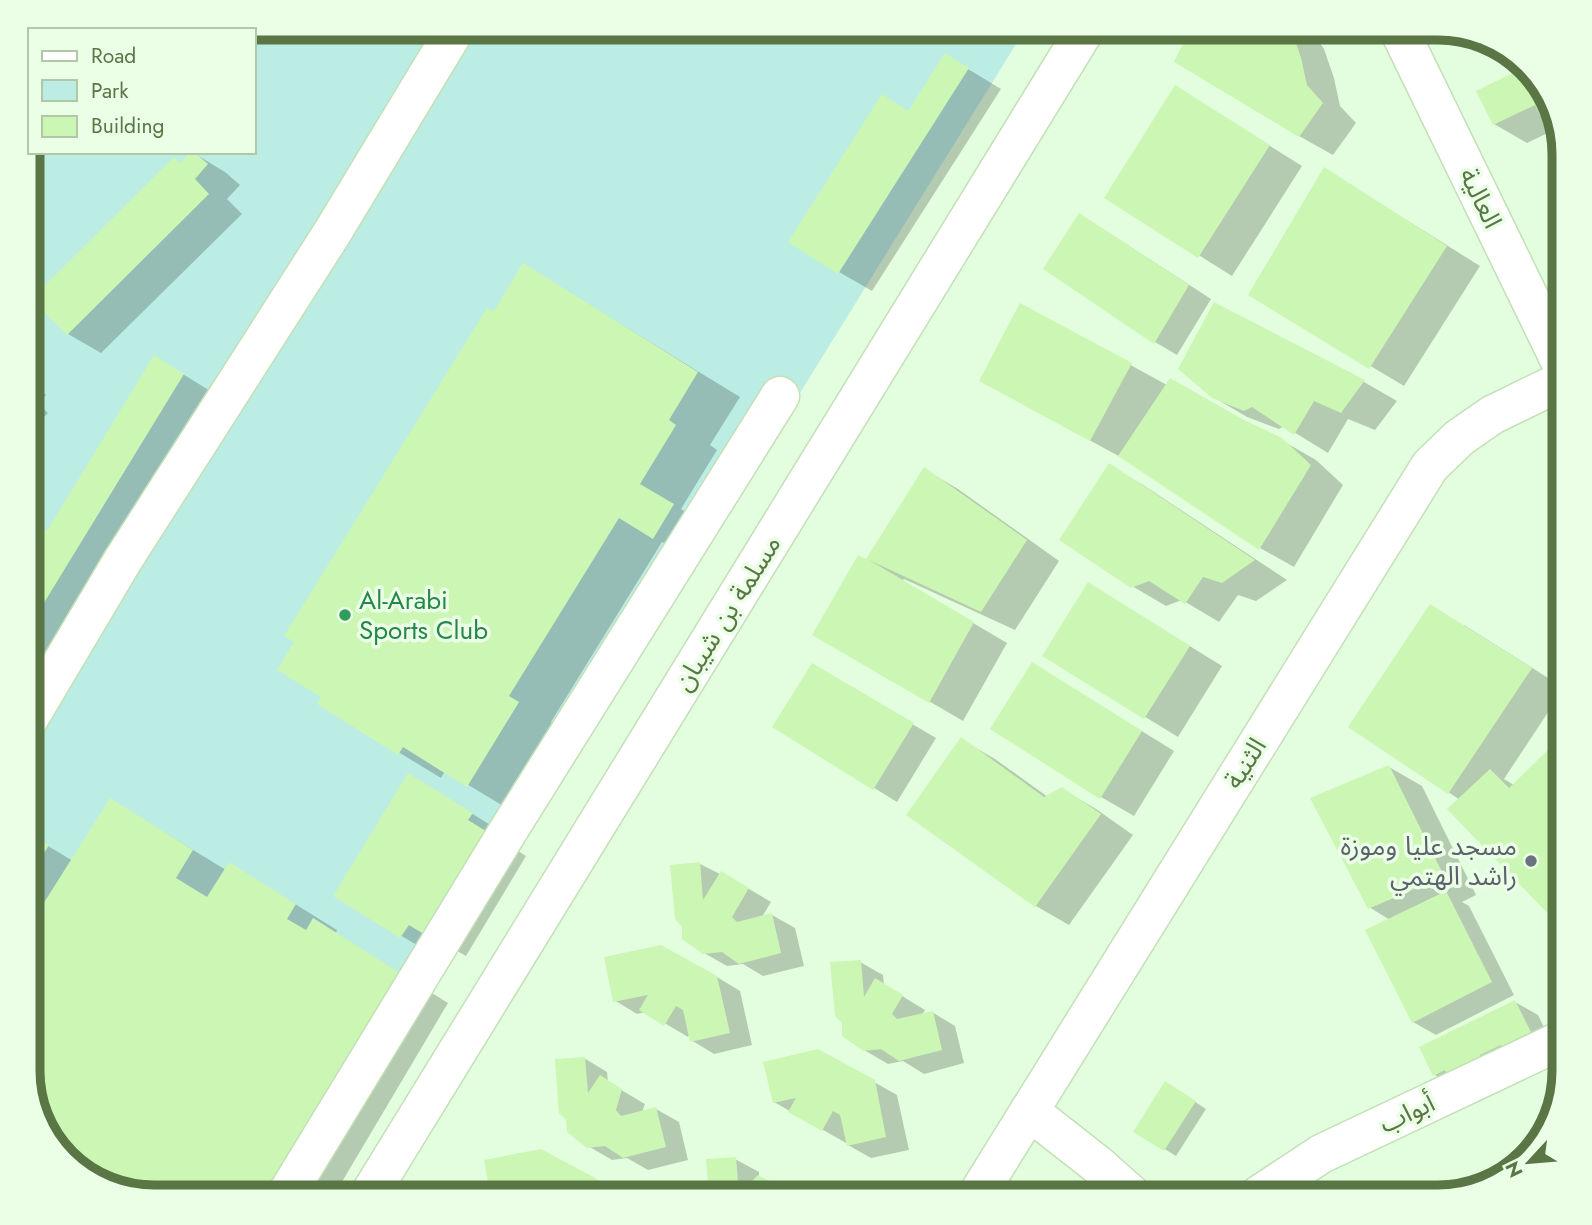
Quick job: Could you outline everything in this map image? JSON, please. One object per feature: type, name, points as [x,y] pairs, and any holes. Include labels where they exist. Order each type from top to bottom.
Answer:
[{"type":"street","points":[[40,700],[123,560],[332,233],[449,40]]},
{"type":"street","name":"مسلمة بن شيبان","points":[[383,1185],[1079,40]]},
{"type":"street","name":"العالية","points":[[1404,40],[1552,344]]},
{"type":"street","name":"الثنية","points":[[983,1185],[1430,466],[1459,438],[1492,415],[1552,386]]},
{"type":"street","points":[[292,1185],[508,831],[780,396]]},
{"type":"street","name":"أبواب","points":[[1274,1185],[1321,1154],[1552,1046]]},
{"type":"street","points":[[1029,1111],[1120,1185]]},
{"type":"green space","name":"Al-Arabi Sports Club","points":[[256,40],[1019,40],[309,1185],[274,1185],[41,1084],[40,154],[256,154]]},
{"type":"building","points":[[1184,40],[1295,40],[1307,85],[1323,103],[1299,137],[1174,62]]},
{"type":"building","points":[[945,53],[969,68],[838,274],[788,242],[882,94],[908,111]]},
{"type":"building","points":[[1515,72],[1540,104],[1550,136],[1535,105],[1493,125],[1476,91]]},
{"type":"building","points":[[1175,85],[1270,145],[1198,258],[1104,198]]},
{"type":"building","points":[[188,154],[196,154],[208,164],[195,179],[209,194],[67,335],[40,308],[40,290],[174,157],[180,163]]},
{"type":"building","points":[[1324,167],[1447,246],[1369,369],[1248,295]]},
{"type":"building","points":[[1079,213],[1189,285],[1154,344],[1043,269]]},
{"type":"building","points":[[523,263],[698,372],[669,420],[676,425],[640,484],[674,504],[653,539],[619,518],[509,696],[519,702],[467,787],[403,747],[398,755],[317,704],[321,697],[277,670],[294,642],[284,636],[487,308],[494,311]]},
{"type":"building","points":[[1214,302],[1365,380],[1341,413],[1314,401],[1294,435],[1252,407],[1244,411],[1212,398],[1178,369]]},
{"type":"building","points":[[1020,303],[1132,363],[1090,441],[979,381]]},
{"type":"building","points":[[154,355],[184,374],[40,609],[40,527],[47,531]]},
{"type":"building","points":[[1170,378],[1282,438],[1311,465],[1259,550],[1118,456]]},
{"type":"building","points":[[1109,463],[1255,560],[1222,583],[1203,577],[1185,604],[1149,581],[1131,588],[1059,540]]},
{"type":"building","points":[[924,467],[1027,540],[981,612],[869,560],[974,622],[929,703],[812,635],[858,555],[866,559]]},
{"type":"building","points":[[1088,582],[1190,646],[1144,719],[1042,656]]},
{"type":"building","points":[[1430,604],[1532,668],[1448,794],[1348,727]]},
{"type":"building","points":[[1032,662],[1142,731],[1100,799],[990,729]]},
{"type":"building","points":[[812,663],[914,723],[873,790],[772,727]]},
{"type":"building","points":[[961,737],[1044,797],[1062,787],[1101,814],[1035,907],[906,815]]},
{"type":"building","name":"مسجد عليا وموزة راشد الهتمي","points":[[1552,746],[1552,918],[1447,809],[1490,769],[1509,788]]},
{"type":"building","points":[[1389,765],[1444,876],[1368,909],[1310,798]]},
{"type":"building","points":[[408,773],[473,813],[468,820],[494,836],[432,939],[409,925],[400,938],[333,896]]},
{"type":"building","points":[[110,798],[193,850],[176,878],[207,897],[229,862],[296,904],[287,919],[306,930],[313,918],[407,977],[283,1185],[132,1183],[97,1169],[69,1146],[56,1128],[44,1100],[40,1078],[40,909]]},
{"type":"building","points":[[40,839],[49,845],[40,860]]},
{"type":"building","points":[[700,862],[703,900],[721,871],[749,888],[732,917],[737,922],[772,913],[781,953],[739,964],[722,952],[703,954],[682,939],[682,927],[675,919],[670,865]]},
{"type":"building","points":[[1446,891],[1492,982],[1412,1023],[1365,930]]},
{"type":"building","points":[[661,945],[717,976],[730,1033],[690,1042],[683,1010],[676,1006],[664,1026],[639,1010],[648,995],[613,1002],[604,957]]},
{"type":"building","points":[[861,960],[864,997],[875,978],[903,995],[892,1014],[897,1019],[933,1011],[942,1050],[899,1061],[881,1049],[863,1051],[842,1036],[842,1023],[835,1016],[830,962]]},
{"type":"building","points":[[1515,1000],[1539,1048],[1510,1063],[1501,1045],[1480,1055],[1488,1073],[1454,1090],[1445,1070],[1433,1076],[1419,1047]]},
{"type":"building","points":[[818,1049],[875,1080],[886,1137],[847,1146],[840,1115],[833,1111],[822,1131],[788,1112],[796,1098],[773,1103],[763,1062]]},
{"type":"building","points":[[585,1057],[588,1093],[600,1075],[622,1089],[616,1110],[621,1116],[656,1107],[666,1147],[623,1158],[605,1146],[587,1148],[567,1132],[566,1120],[559,1113],[555,1059]]},
{"type":"building","points":[[1165,1081],[1196,1101],[1164,1151],[1133,1132]]},
{"type":"building","points":[[541,1149],[597,1179],[598,1185],[489,1185],[484,1160]]},
{"type":"building","points":[[736,1157],[738,1185],[708,1185],[706,1159]]},
{"type":"building","points":[[758,1175],[776,1185],[748,1185]]},
{"type":"place","name":"Al-Arabi Sports Club","points":[[345,615]]},
{"type":"place","name":"مسجد عليا وموزة راشد الهتمي","points":[[1531,861]]}]
